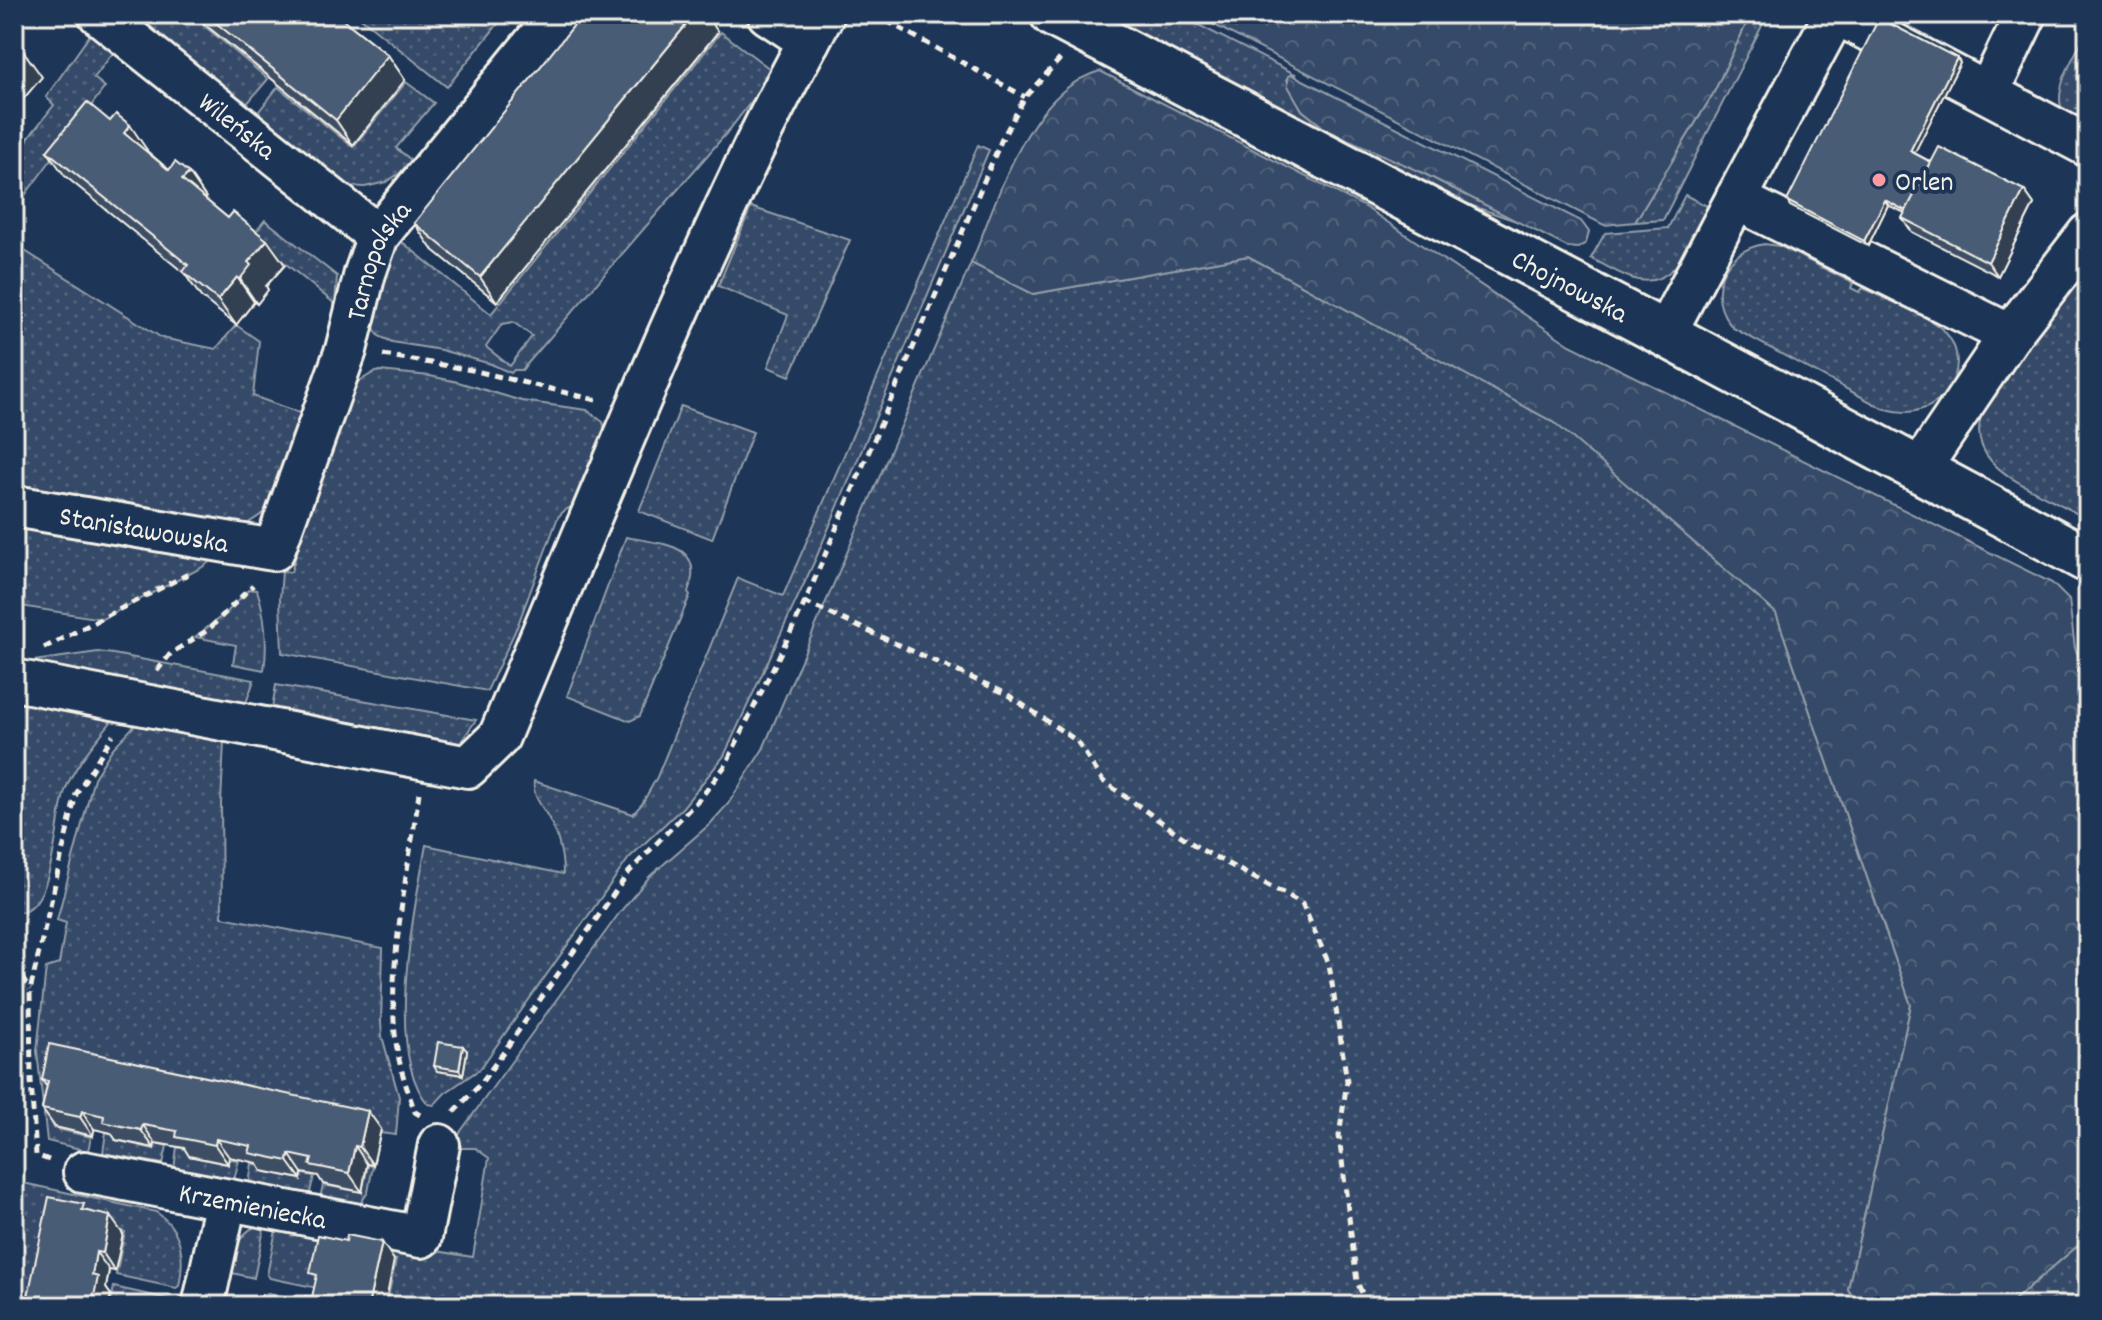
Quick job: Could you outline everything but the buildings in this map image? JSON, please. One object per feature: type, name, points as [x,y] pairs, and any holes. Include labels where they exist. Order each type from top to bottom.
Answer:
[{"type":"main road","name":"Chojnowska","points":[[1053,14],[1665,334],[2088,560]]},
{"type":"street","name":"Wileńska","points":[[99,14],[378,236]]},
{"type":"street","name":"Tarnopolska","points":[[256,547],[346,350],[365,273],[378,236],[558,14]]},
{"type":"street","points":[[14,680],[468,767],[499,737],[711,237],[772,110],[816,28],[768,14]]},
{"type":"street","points":[[1665,334],[1836,14],[2088,146]]},
{"type":"street","points":[[1988,93],[2026,14]]},
{"type":"street","points":[[1736,199],[2010,335]]},
{"type":"street","points":[[1919,470],[2010,335],[2088,234]]},
{"type":"street","name":"Stanisławowska","points":[[14,506],[256,547]]},
{"type":"street","name":"Krzemieniecka","points":[[84,1172],[421,1237],[443,1136]]},
{"type":"street","points":[[203,1306],[226,1201]]},
{"type":"path","points":[[874,14],[1025,97]]},
{"type":"path","points":[[424,759],[398,949],[395,1040],[403,1079],[415,1112],[443,1136],[461,1103],[481,1083],[503,1053],[629,872],[702,796],[725,766],[804,602],[1001,141],[1025,97],[1061,57]]},
{"type":"path","points":[[346,350],[472,370],[636,409]]},
{"type":"path","points":[[41,650],[201,568],[256,547],[261,576],[208,630],[171,653],[133,702],[76,794],[30,991],[31,1081],[36,1155],[84,1172]]},
{"type":"path","points":[[804,602],[1005,693],[1077,741],[1103,781],[1200,849],[1302,903],[1329,964],[1347,1081],[1339,1136],[1342,1164],[1357,1282],[1368,1306]]},
{"type":"path","points":[[14,966],[30,991]]},
{"type":"green space","points":[[130,14],[190,14],[268,79],[240,112]]},
{"type":"green space","points":[[356,14],[506,14],[447,87]]},
{"type":"green space","points":[[1097,14],[1177,14],[1297,75],[1291,74],[1287,80],[1302,110],[1327,130],[1421,172],[1522,223],[1423,189]]},
{"type":"green space","points":[[1193,14],[1751,14],[1713,94],[1635,222],[1604,225]]},
{"type":"green space","points":[[1751,14],[1768,14],[1663,220],[1635,222],[1713,94]]},
{"type":"green space","points":[[2088,29],[2088,118],[2080,131],[2063,112],[2060,92],[2067,70]]},
{"type":"green space","points":[[92,32],[115,50],[94,78],[105,87],[14,210],[14,156],[54,105],[46,97]]},
{"type":"green space","points":[[721,32],[774,72],[730,129],[522,370],[511,373],[491,364],[441,350],[392,342],[379,336],[370,322],[396,237],[491,314]],"holes":[[[513,322],[532,336],[510,366],[486,347],[502,324]]]},
{"type":"green space","points":[[1100,71],[1365,207],[1570,345],[2052,583],[2069,600],[2075,648],[2088,677],[2088,1237],[2007,1306],[1859,1306],[1848,1289],[1911,1005],[1776,613],[1555,423],[1248,256],[1033,294],[971,263],[1004,180],[1034,124],[1053,101],[1075,82]]},
{"type":"green space","points":[[1291,74],[1581,221],[1589,232],[1586,243],[1578,248],[1567,247],[1421,172],[1327,130],[1302,110],[1288,86]]},
{"type":"green space","points":[[406,82],[434,103],[396,148],[411,160],[400,173],[386,182],[365,187],[345,186],[252,120],[278,87],[353,147]]},
{"type":"green space","points":[[978,145],[989,150],[816,558],[724,756],[683,807],[629,858],[480,1069],[445,1093],[434,1105],[428,1104],[415,1081],[407,1051],[405,1017],[410,942],[426,845],[563,874],[557,838],[536,796],[534,781],[633,814],[642,804],[657,777],[738,578],[783,596]]},
{"type":"green space","points":[[1685,195],[1708,209],[1688,248],[1670,271],[1646,281],[1626,276],[1591,258],[1605,233],[1668,228]]},
{"type":"green space","points":[[751,207],[850,240],[790,376],[768,367],[788,315],[718,286]]},
{"type":"green space","points":[[265,220],[337,276],[335,304],[252,236]]},
{"type":"green space","points":[[14,244],[162,338],[216,349],[236,325],[259,341],[253,396],[311,417],[271,508],[235,529],[14,495]]},
{"type":"green space","points":[[1764,244],[1780,246],[1853,283],[1851,288],[1859,292],[1863,288],[1938,326],[1945,332],[1956,354],[1957,366],[1949,389],[1931,405],[1919,410],[1905,412],[1882,408],[1733,328],[1720,302],[1722,276],[1737,255]]},
{"type":"green space","points":[[1248,256],[1556,423],[1776,613],[1911,1005],[1848,1289],[1859,1306],[386,1306],[396,1260],[360,1252],[322,1289],[270,1278],[267,1275],[277,1225],[473,1257],[489,1158],[475,1148],[461,1148],[455,1142],[620,912],[650,876],[710,824],[728,804],[763,749],[971,263],[1033,294]]},
{"type":"green space","points":[[2088,262],[2088,521],[2027,487],[1992,461],[1981,445],[1979,425],[1987,401]]},
{"type":"green space","points":[[380,371],[430,376],[522,401],[587,410],[603,422],[607,436],[591,497],[558,517],[517,627],[487,691],[282,653],[282,571],[291,572],[338,419],[353,385]]},
{"type":"green space","points":[[681,406],[753,432],[712,539],[639,511]]},
{"type":"green space","points":[[14,518],[215,558],[102,619],[14,605]]},
{"type":"green space","points":[[626,537],[677,549],[686,555],[691,564],[692,576],[690,595],[640,716],[630,721],[567,696]]},
{"type":"green space","points":[[249,589],[257,590],[262,609],[266,640],[264,670],[233,664],[236,645],[195,637],[227,612]]},
{"type":"green space","points":[[98,652],[254,680],[246,703],[32,665],[34,661]]},
{"type":"green space","points":[[276,685],[476,720],[460,743],[272,708]]},
{"type":"green space","points":[[14,687],[121,709],[83,759],[65,791],[51,864],[38,899],[28,910],[14,912]]},
{"type":"green space","points":[[135,725],[224,742],[222,917],[383,948],[381,1022],[399,1097],[396,1135],[381,1133],[381,1129],[61,1061],[53,1128],[91,1137],[88,1151],[47,1141],[37,1051],[46,968],[59,964],[66,923],[57,920],[94,778],[112,749]]},
{"type":"green space","points":[[106,1132],[116,1134],[115,1140],[154,1149],[156,1143],[167,1146],[163,1164],[103,1153]]},
{"type":"green space","points":[[177,1147],[189,1150],[189,1156],[227,1164],[229,1159],[239,1160],[234,1180],[174,1169]]},
{"type":"green space","points":[[252,1163],[262,1166],[261,1171],[301,1179],[303,1174],[314,1176],[309,1196],[249,1185]]},
{"type":"green space","points":[[368,1165],[373,1166],[368,1192],[358,1207],[320,1198],[323,1185],[362,1192]]},
{"type":"green space","points":[[14,1181],[156,1212],[172,1227],[180,1245],[182,1265],[179,1286],[176,1288],[116,1275],[125,1232],[98,1226],[40,1306],[14,1306]]},
{"type":"green space","points":[[265,1224],[254,1278],[228,1272],[244,1235],[256,1226]]},
{"type":"green space","points":[[2088,1237],[2088,1306],[2007,1306]]},
{"type":"green space","points":[[114,1287],[173,1300],[175,1306],[110,1306]]},
{"type":"green space","points":[[268,1293],[326,1305],[260,1306],[262,1295]]},
{"type":"place","name":"Orlen","points":[[1879,180]]}]
